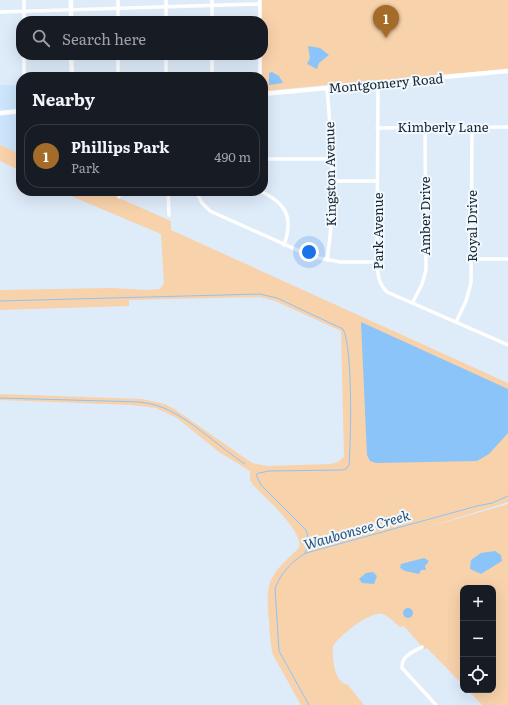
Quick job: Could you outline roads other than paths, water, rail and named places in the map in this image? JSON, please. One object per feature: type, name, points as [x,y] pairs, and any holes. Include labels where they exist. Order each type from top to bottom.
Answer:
[{"type":"street","points":[[24,0],[24,16]]},
{"type":"street","points":[[71,0],[71,16]]},
{"type":"street","points":[[118,0],[118,16]]},
{"type":"street","points":[[166,0],[166,16]]},
{"type":"street","points":[[212,0],[212,16]]},
{"type":"street","points":[[0,12],[166,8],[260,2],[260,16]]},
{"type":"street","points":[[24,60],[24,72]]},
{"type":"street","points":[[72,60],[72,72]]},
{"type":"street","points":[[118,60],[118,72]]},
{"type":"street","points":[[166,60],[166,72]]},
{"type":"street","points":[[212,60],[212,72]]},
{"type":"street","points":[[260,60],[260,72]]},
{"type":"street","name":"Montgomery Road","points":[[268,94],[508,72]]},
{"type":"street","name":"Park Avenue","points":[[378,84],[377,262],[378,277],[381,285],[387,292],[508,344]]},
{"type":"street","name":"Kingston Avenue","points":[[327,88],[331,159],[331,235],[327,260]]},
{"type":"street","points":[[0,113],[16,111]]},
{"type":"street","name":"Kimberly Lane","points":[[377,128],[508,127]]},
{"type":"street","name":"Amber Drive","points":[[413,302],[422,284],[426,270],[425,128]]},
{"type":"street","name":"Royal Drive","points":[[456,322],[466,301],[472,282],[472,128]]},
{"type":"street","points":[[268,159],[331,159]]},
{"type":"street","points":[[331,181],[377,181]]},
{"type":"street","points":[[268,195],[276,199],[284,208],[289,225],[284,245]]},
{"type":"street","points":[[168,196],[169,215]]},
{"type":"street","points":[[198,196],[202,203],[210,211],[305,254],[327,260],[377,262]]},
{"type":"street","points":[[473,259],[508,259]]},
{"type":"street","points":[[422,647],[405,657],[402,662],[402,668],[436,705]]},
{"type":"water","points":[[308,46],[320,48],[329,55],[319,63],[317,69],[307,64],[310,58]]},
{"type":"water","points":[[272,72],[279,76],[283,83],[269,85],[269,73]]},
{"type":"water","points":[[361,322],[508,389],[508,433],[489,454],[477,461],[376,463],[370,461],[367,455]]},
{"type":"water","points":[[495,551],[501,555],[502,561],[481,574],[470,569],[471,560],[481,553]]},
{"type":"water","points":[[424,558],[429,561],[425,566],[426,570],[421,570],[419,574],[405,571],[400,568],[401,564]]},
{"type":"water","points":[[373,572],[377,576],[374,584],[362,583],[359,579],[366,573]]},
{"type":"water","points":[[406,608],[410,608],[412,609],[412,617],[406,618],[403,615],[403,611]]},
{"type":"waterway","points":[[0,301],[260,294],[277,298],[343,329],[346,339],[350,374],[351,416],[349,465],[346,469],[342,470],[269,471],[256,475],[261,485],[306,530],[309,541],[305,554]]},
{"type":"waterway","points":[[0,398],[140,402],[154,405],[168,410],[190,423],[245,464]]},
{"type":"waterway","name":"Waubonsee Creek","points":[[309,705],[279,651],[275,588],[280,577],[288,568],[306,553],[492,503],[508,496]]},
{"type":"place","name":"Phillips Park","points":[[386,38]]}]
